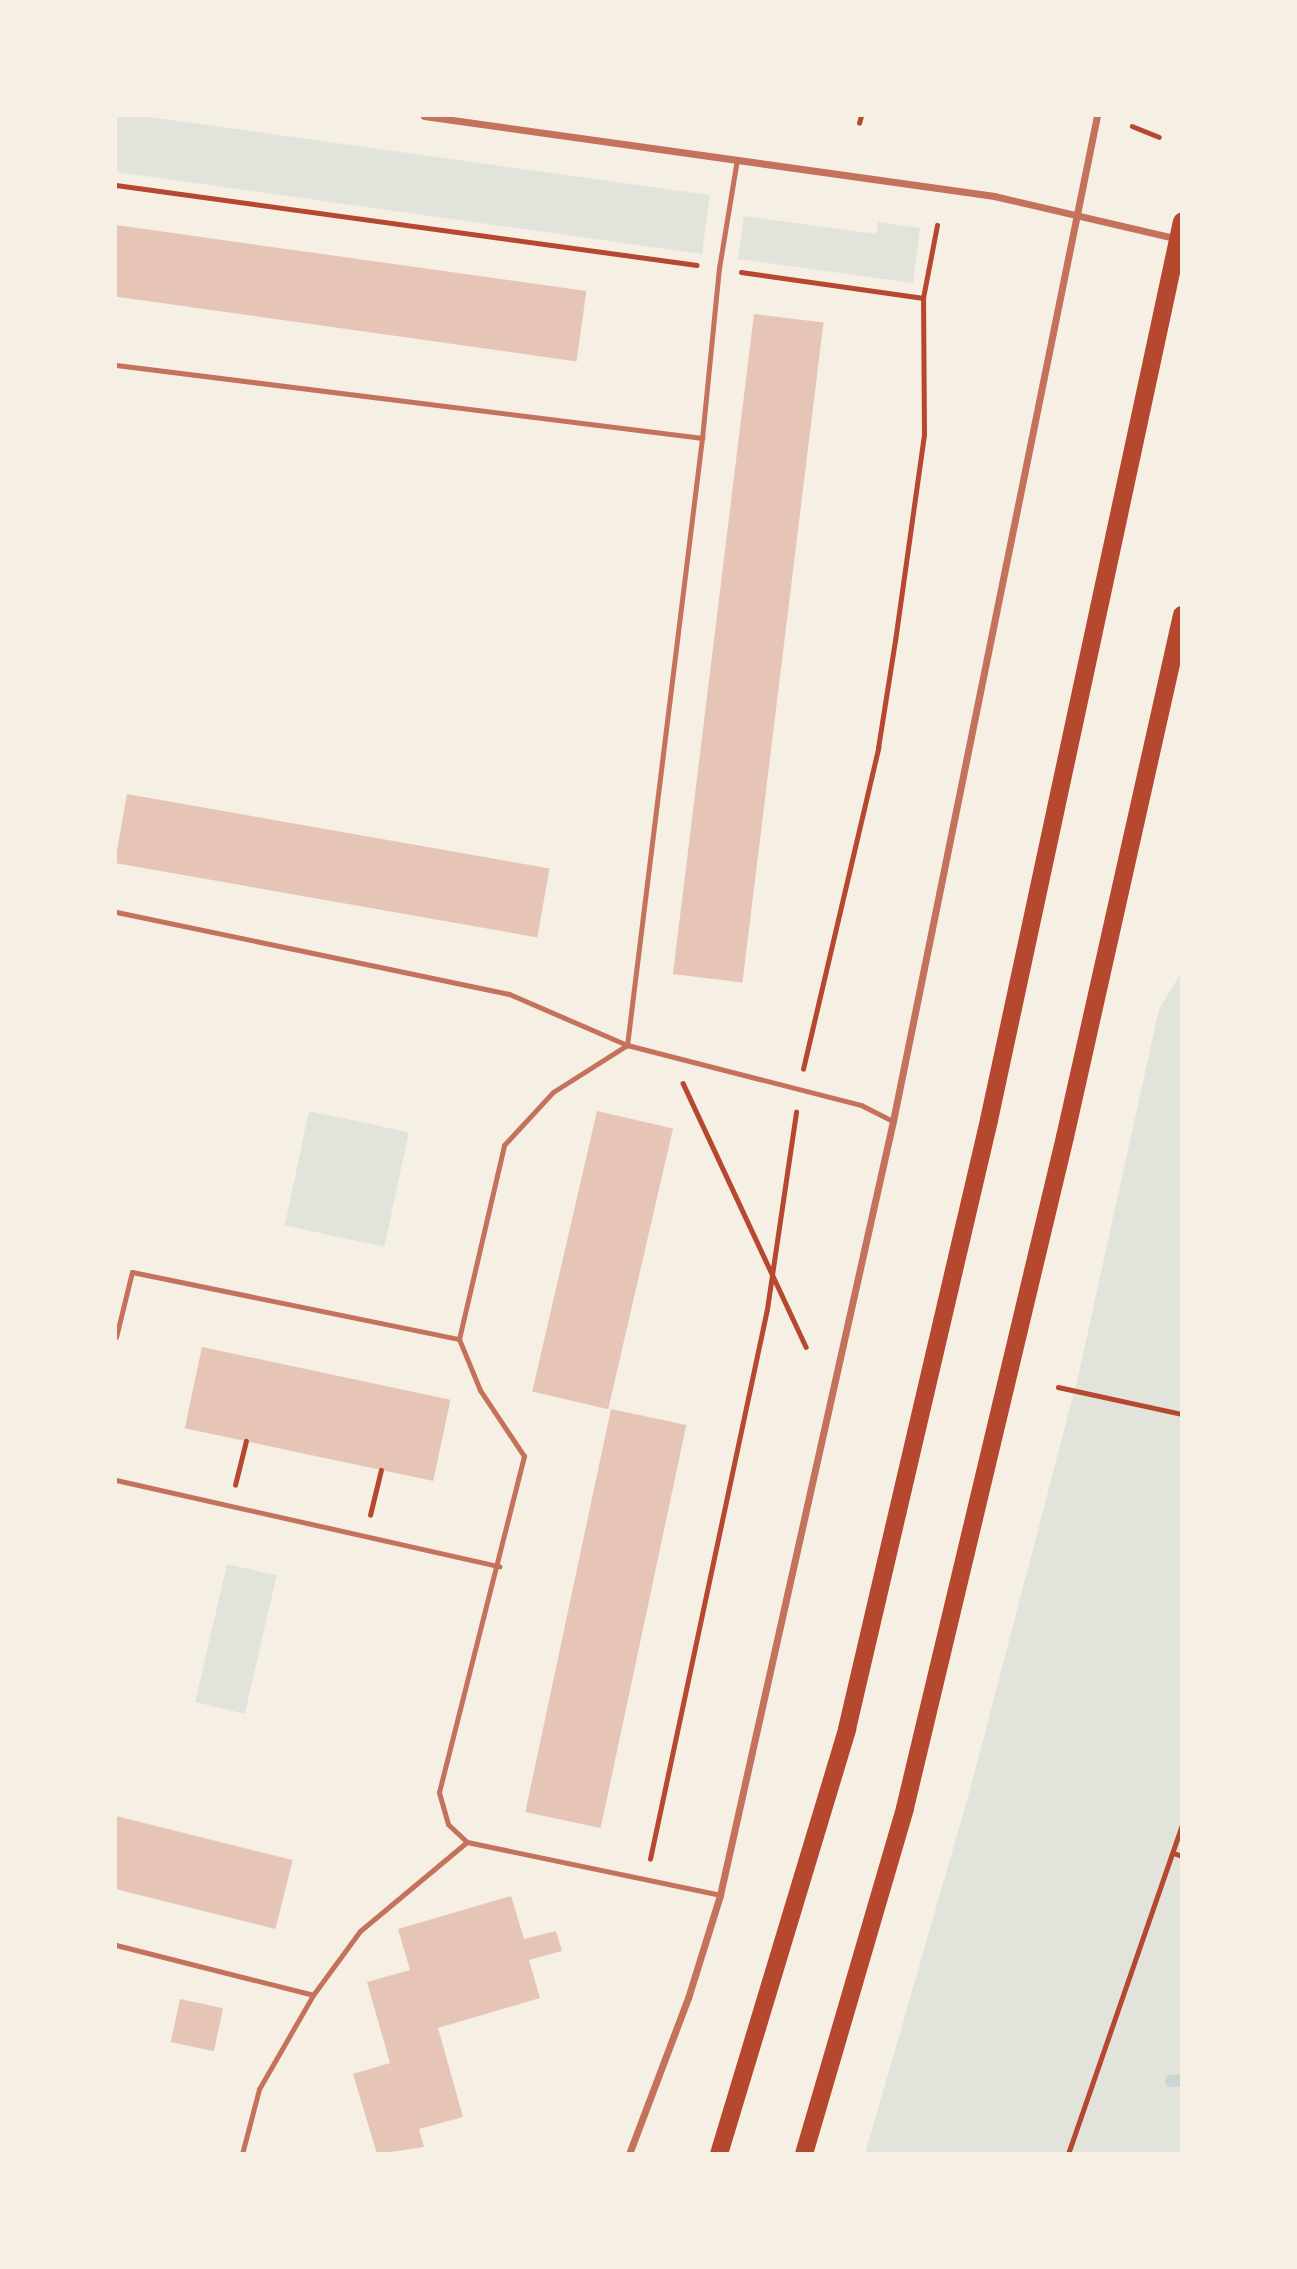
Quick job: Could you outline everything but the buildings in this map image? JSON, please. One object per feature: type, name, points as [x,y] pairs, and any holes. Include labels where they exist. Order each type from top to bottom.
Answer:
[{"type":"main road","points":[[719,2154],[847,1729],[989,1120],[1180,233]]},
{"type":"main road","points":[[804,2154],[905,1808],[1065,1137],[1181,615]]},
{"type":"street","points":[[424,116],[994,196],[1180,233]]},
{"type":"street","points":[[629,2154],[688,1998],[720,1895],[894,1121],[1097,116]]},
{"type":"lane","points":[[627,1045],[702,438],[719,268],[737,159]]},
{"type":"lane","points":[[116,365],[702,438]]},
{"type":"lane","points":[[116,912],[509,993],[627,1045],[860,1105],[894,1121]]},
{"type":"lane","points":[[627,1045],[553,1092],[504,1145],[459,1339],[480,1390],[524,1456],[499,1566],[439,1792],[448,1824],[467,1842],[720,1895]]},
{"type":"lane","points":[[116,1337],[132,1272],[459,1339]]},
{"type":"lane","points":[[116,1480],[499,1566]]},
{"type":"lane","points":[[242,2154],[259,2089],[313,1995],[360,1931],[467,1842]]},
{"type":"lane","points":[[116,1945],[313,1995]]},
{"type":"path","points":[[859,123],[861,116]]},
{"type":"path","points":[[1132,126],[1159,137]]},
{"type":"path","points":[[116,185],[923,298]]},
{"type":"path","points":[[804,1065],[878,748],[895,641],[923,435],[923,298],[937,225]]},
{"type":"path","points":[[679,1073],[806,1347]]},
{"type":"path","points":[[653,1844],[773,1275],[797,1102]]},
{"type":"path","points":[[1058,1387],[1181,1414]]},
{"type":"path","points":[[230,1506],[246,1441]]},
{"type":"path","points":[[364,1536],[381,1470]]},
{"type":"path","points":[[1068,2154],[1181,1824]]},
{"type":"path","points":[[1173,1853],[1181,1856]]},
{"type":"shaded area","points":[[116,116],[142,116],[710,195],[702,254],[116,172]]},
{"type":"shaded area","points":[[744,216],[876,234],[878,222],[920,228],[913,283],[738,259]]},
{"type":"shaded area","points":[[1181,973],[1181,2153],[865,2154],[970,1790],[1078,1377],[1159,1009]]},
{"type":"shaded area","points":[[309,1111],[409,1132],[384,1247],[285,1225]]},
{"type":"shaded area","points":[[227,1564],[277,1575],[245,1714],[195,1702]]},
{"type":"waterway","points":[[1171,2081],[1182,2080]]}]
